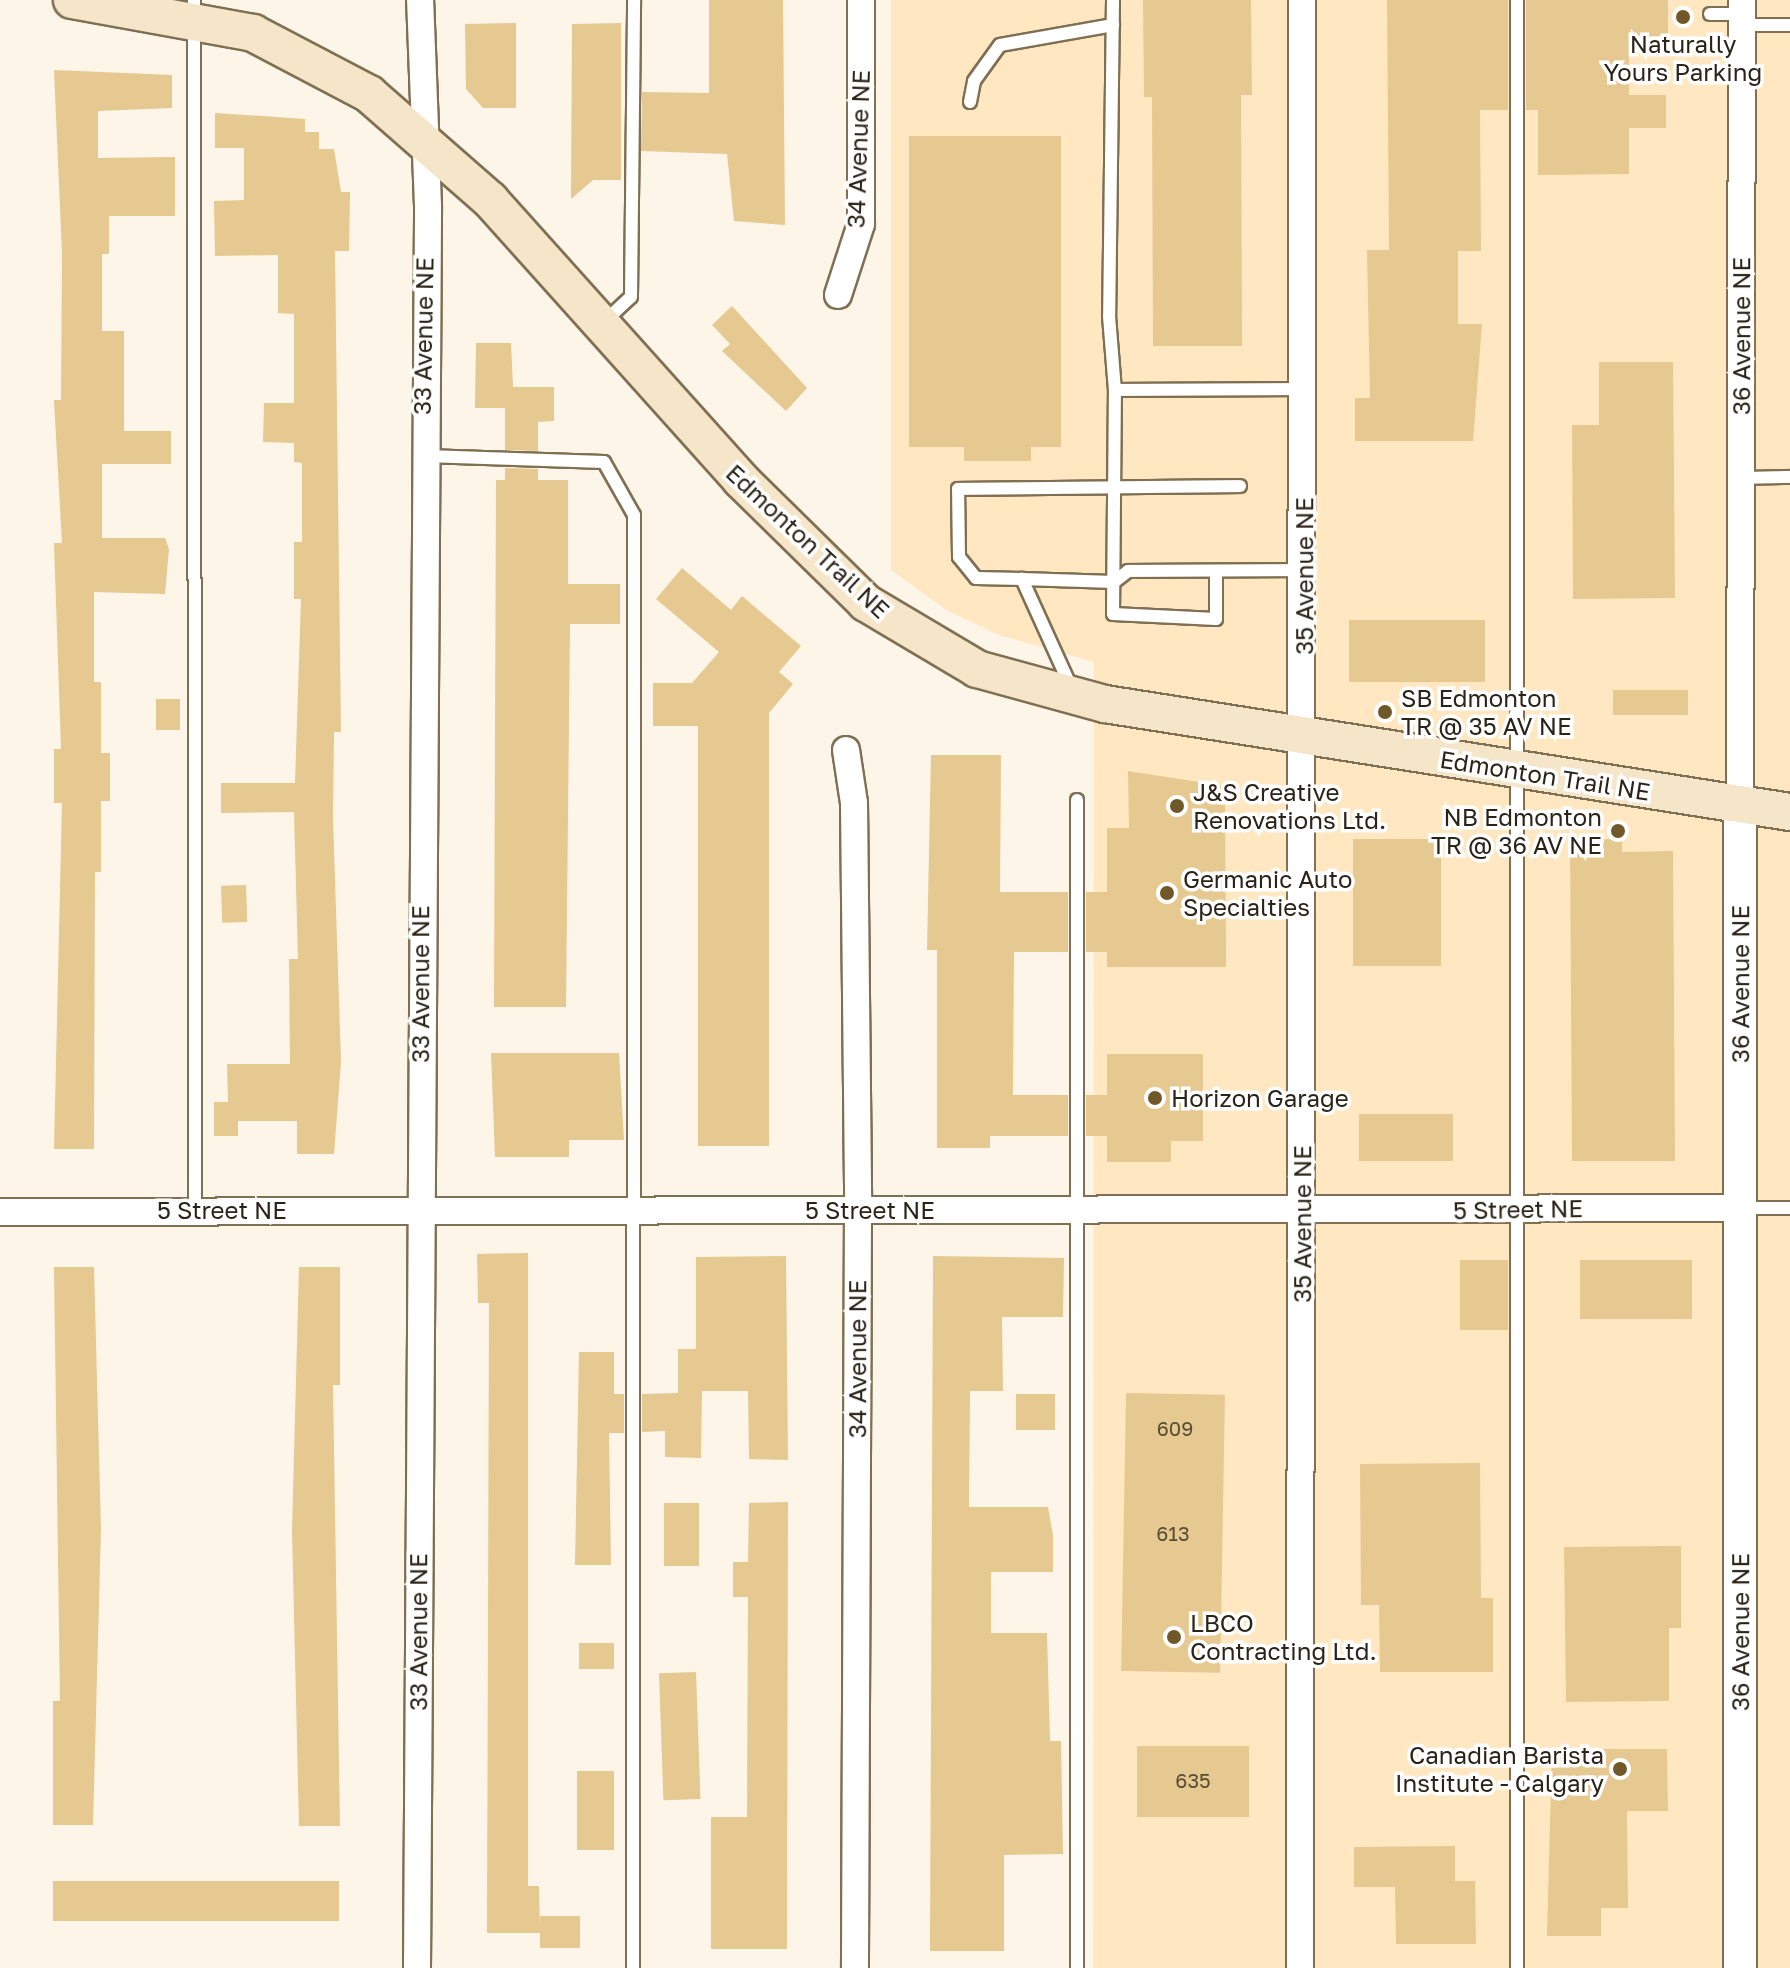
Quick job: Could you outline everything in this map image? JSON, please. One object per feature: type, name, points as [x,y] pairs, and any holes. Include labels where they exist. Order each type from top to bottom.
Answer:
[{"type":"main road","name":"Edmonton Trail NE","points":[[72,0],[193,9],[297,52],[369,94],[422,137],[602,323],[741,480],[866,603],[977,669],[1075,698],[1517,772],[1790,812]]},
{"type":"street","name":"33 Avenue NE","points":[[417,1968],[421,456],[428,206],[422,137],[420,0]]},
{"type":"street","name":"34 Avenue NE","points":[[838,295],[861,224],[861,0]]},
{"type":"street","name":"35 Avenue NE","points":[[1300,1968],[1304,570],[1302,0]]},
{"type":"street","name":"36 Avenue NE","points":[[1740,1968],[1742,13]]},
{"type":"street","name":"34 Avenue NE","points":[[846,750],[854,803],[858,1210],[855,1968]]},
{"type":"street","name":"5 Street NE","points":[[0,1212],[637,1209],[1302,1212],[1740,1208]]},
{"type":"lane","points":[[602,323],[631,297],[634,0]]},
{"type":"lane","points":[[1113,0],[1109,316],[1115,390],[1113,614],[1216,619],[1216,571]]},
{"type":"lane","points":[[1517,0],[1517,1968]]},
{"type":"lane","points":[[193,9],[195,1210]]},
{"type":"lane","points":[[1710,14],[1742,13],[1790,25]]},
{"type":"lane","points":[[970,102],[974,81],[1000,45],[1113,25]]},
{"type":"lane","points":[[1115,390],[1303,389]]},
{"type":"lane","points":[[421,456],[604,462],[634,515],[637,1209],[633,1968]]},
{"type":"lane","points":[[1741,478],[1790,477]]},
{"type":"lane","points":[[1240,486],[958,489],[959,557],[976,578],[1114,582],[1128,571],[1304,570]]},
{"type":"lane","points":[[1022,579],[1075,698]]},
{"type":"lane","points":[[1077,800],[1077,1968]]},
{"type":"lane","points":[[1740,1208],[1790,1208]]},
{"type":"shaded area","points":[[891,0],[1790,0],[1790,1968],[1093,1968],[1094,662],[999,635],[948,611],[891,570]]},
{"type":"building","points":[[709,0],[783,0],[785,225],[734,221],[727,154],[641,151],[642,92],[709,93]]},
{"type":"building","points":[[1143,0],[1251,0],[1252,95],[1241,95],[1242,346],[1153,346],[1152,97],[1144,97]]},
{"type":"building","points":[[1387,0],[1508,0],[1508,110],[1480,110],[1481,251],[1458,251],[1458,324],[1482,324],[1473,441],[1355,441],[1355,398],[1370,398],[1367,250],[1389,250]]},
{"type":"building","points":[[1526,0],[1668,0],[1668,36],[1629,36],[1629,95],[1666,95],[1666,128],[1629,128],[1629,174],[1538,175],[1538,110],[1526,110]]},
{"type":"building","points":[[516,23],[516,108],[483,108],[466,89],[465,24]]},
{"type":"building","points":[[621,23],[621,180],[593,180],[571,199],[572,24]]},
{"type":"building","points":[[54,70],[172,75],[172,108],[98,111],[98,158],[175,157],[175,216],[109,216],[109,254],[102,254],[102,331],[124,331],[124,431],[171,431],[171,464],[102,464],[102,538],[165,538],[169,549],[165,594],[94,592],[94,682],[101,682],[101,753],[110,753],[110,801],[101,801],[101,872],[95,872],[94,1149],[54,1149],[62,803],[54,803],[54,749],[61,749],[54,543],[62,543],[54,400],[61,400],[62,254]]},
{"type":"building","points":[[215,113],[305,119],[305,132],[319,132],[319,149],[334,149],[341,192],[350,192],[349,251],[335,251],[341,732],[334,732],[333,818],[341,1062],[334,1154],[297,1154],[297,1121],[238,1121],[238,1136],[214,1136],[214,1102],[228,1102],[227,1064],[290,1064],[289,959],[298,959],[294,812],[221,813],[221,783],[295,783],[301,599],[294,599],[294,542],[302,542],[302,463],[294,462],[294,443],[263,442],[264,403],[294,403],[294,314],[278,313],[278,255],[215,256],[214,201],[244,200],[244,148],[215,148]]},
{"type":"building","points":[[909,136],[1061,136],[1061,447],[1031,447],[1031,461],[964,461],[964,447],[909,447]]},
{"type":"building","points":[[732,306],[807,388],[786,411],[722,351],[730,344],[712,325]]},
{"type":"building","points":[[476,343],[511,343],[513,387],[554,387],[554,421],[538,422],[538,451],[505,450],[505,408],[475,408]]},
{"type":"building","points":[[1599,362],[1673,362],[1675,598],[1573,599],[1572,425],[1599,425]]},
{"type":"building","points":[[505,468],[538,469],[538,480],[568,480],[568,584],[620,584],[620,624],[570,624],[566,1007],[494,1007],[496,480],[505,480]]},
{"type":"building","points":[[682,568],[731,610],[742,596],[801,646],[779,672],[793,684],[769,713],[769,1146],[698,1146],[698,726],[653,726],[653,683],[692,683],[719,652],[656,599]]},
{"type":"building","points":[[1349,620],[1485,620],[1485,682],[1349,682]]},
{"type":"building","points":[[1613,690],[1688,690],[1688,715],[1613,715]]},
{"type":"building","points":[[156,699],[180,699],[180,730],[156,730]]},
{"type":"building","points":[[931,755],[1001,755],[1000,892],[1068,892],[1068,952],[1014,952],[1013,1095],[1068,1095],[1068,1136],[990,1136],[990,1148],[937,1148],[937,950],[927,950]]},
{"type":"building","name":"Germanic Auto Specialties","points":[[1128,771],[1225,786],[1226,967],[1107,967],[1107,952],[1086,952],[1086,892],[1107,892],[1107,828],[1129,828]]},
{"type":"building","points":[[1353,839],[1441,839],[1441,966],[1353,966]]},
{"type":"building","points":[[1622,839],[1622,852],[1673,851],[1675,1161],[1572,1161],[1570,840]]},
{"type":"building","points":[[246,885],[247,922],[222,923],[221,886]]},
{"type":"building","points":[[491,1053],[619,1053],[624,1140],[569,1140],[569,1157],[495,1157]]},
{"type":"building","name":"Horizon Garage","points":[[1107,1054],[1203,1054],[1203,1141],[1171,1141],[1171,1162],[1107,1162],[1107,1136],[1086,1136],[1086,1095],[1107,1095]]},
{"type":"building","points":[[1359,1114],[1453,1114],[1453,1161],[1359,1161]]},
{"type":"building","points":[[528,1253],[528,1886],[539,1886],[540,1933],[487,1933],[489,1303],[478,1303],[477,1254]]},
{"type":"building","points":[[786,1256],[788,1460],[749,1459],[748,1391],[702,1391],[701,1458],[665,1457],[665,1431],[642,1432],[642,1394],[678,1393],[678,1349],[696,1349],[696,1257]]},
{"type":"building","points":[[933,1256],[1064,1258],[1063,1317],[1002,1317],[1003,1391],[970,1391],[969,1507],[1048,1507],[1053,1535],[1053,1572],[991,1572],[991,1633],[1047,1633],[1050,1741],[1061,1741],[1063,1854],[1004,1855],[1004,1951],[930,1951]]},
{"type":"building","points":[[1460,1260],[1508,1260],[1508,1330],[1460,1330]]},
{"type":"building","points":[[1580,1260],[1692,1260],[1692,1319],[1580,1319]]},
{"type":"building","points":[[54,1267],[94,1267],[101,1529],[93,1825],[53,1825],[53,1701],[60,1701]]},
{"type":"building","points":[[299,1267],[340,1267],[340,1385],[333,1385],[340,1826],[299,1826],[292,1530]]},
{"type":"building","points":[[579,1352],[614,1352],[614,1394],[624,1394],[624,1433],[609,1433],[611,1565],[575,1565]]},
{"type":"building","points":[[1126,1393],[1225,1395],[1220,1673],[1121,1671]]},
{"type":"building","points":[[1016,1394],[1055,1394],[1055,1430],[1016,1430]]},
{"type":"building","points":[[1480,1463],[1481,1598],[1493,1598],[1493,1672],[1380,1672],[1379,1605],[1361,1605],[1360,1464]]},
{"type":"building","points":[[788,1502],[787,1949],[711,1949],[711,1817],[747,1817],[748,1597],[733,1597],[733,1562],[748,1562],[749,1503]]},
{"type":"building","points":[[664,1503],[699,1503],[699,1566],[664,1566]]},
{"type":"building","points":[[1681,1546],[1681,1628],[1669,1628],[1669,1701],[1566,1702],[1564,1547]]},
{"type":"building","points":[[579,1643],[614,1643],[614,1669],[579,1669]]},
{"type":"building","points":[[696,1672],[700,1799],[663,1800],[659,1673]]},
{"type":"building","points":[[1137,1746],[1249,1746],[1249,1817],[1137,1817]]},
{"type":"building","points":[[1552,1749],[1667,1749],[1668,1811],[1627,1811],[1628,1908],[1601,1908],[1601,1936],[1547,1936]]},
{"type":"building","points":[[577,1771],[614,1771],[614,1850],[577,1850]]},
{"type":"building","points":[[1455,1846],[1455,1881],[1475,1881],[1476,1944],[1396,1944],[1395,1887],[1354,1887],[1354,1847]]},
{"type":"building","points":[[53,1881],[339,1881],[339,1921],[53,1921]]},
{"type":"building","points":[[540,1916],[580,1916],[580,1948],[540,1948]]},
{"type":"place","name":"Naturally Yours Parking","points":[[1683,17]]},
{"type":"place","name":"SB Edmonton TR @ 35 AV NE","points":[[1385,712]]},
{"type":"place","name":"J&S Creative Renovations Ltd.","points":[[1177,806]]},
{"type":"place","name":"NB Edmonton TR @ 36 AV NE","points":[[1618,831]]},
{"type":"place","name":"Germanic Auto Specialties","points":[[1167,893]]},
{"type":"place","name":"Horizon Garage","points":[[1155,1098]]},
{"type":"place","name":"LBCO Contracting Ltd.","points":[[1174,1637]]},
{"type":"place","name":"Canadian Barista Institute - Calgary","points":[[1620,1769]]}]
